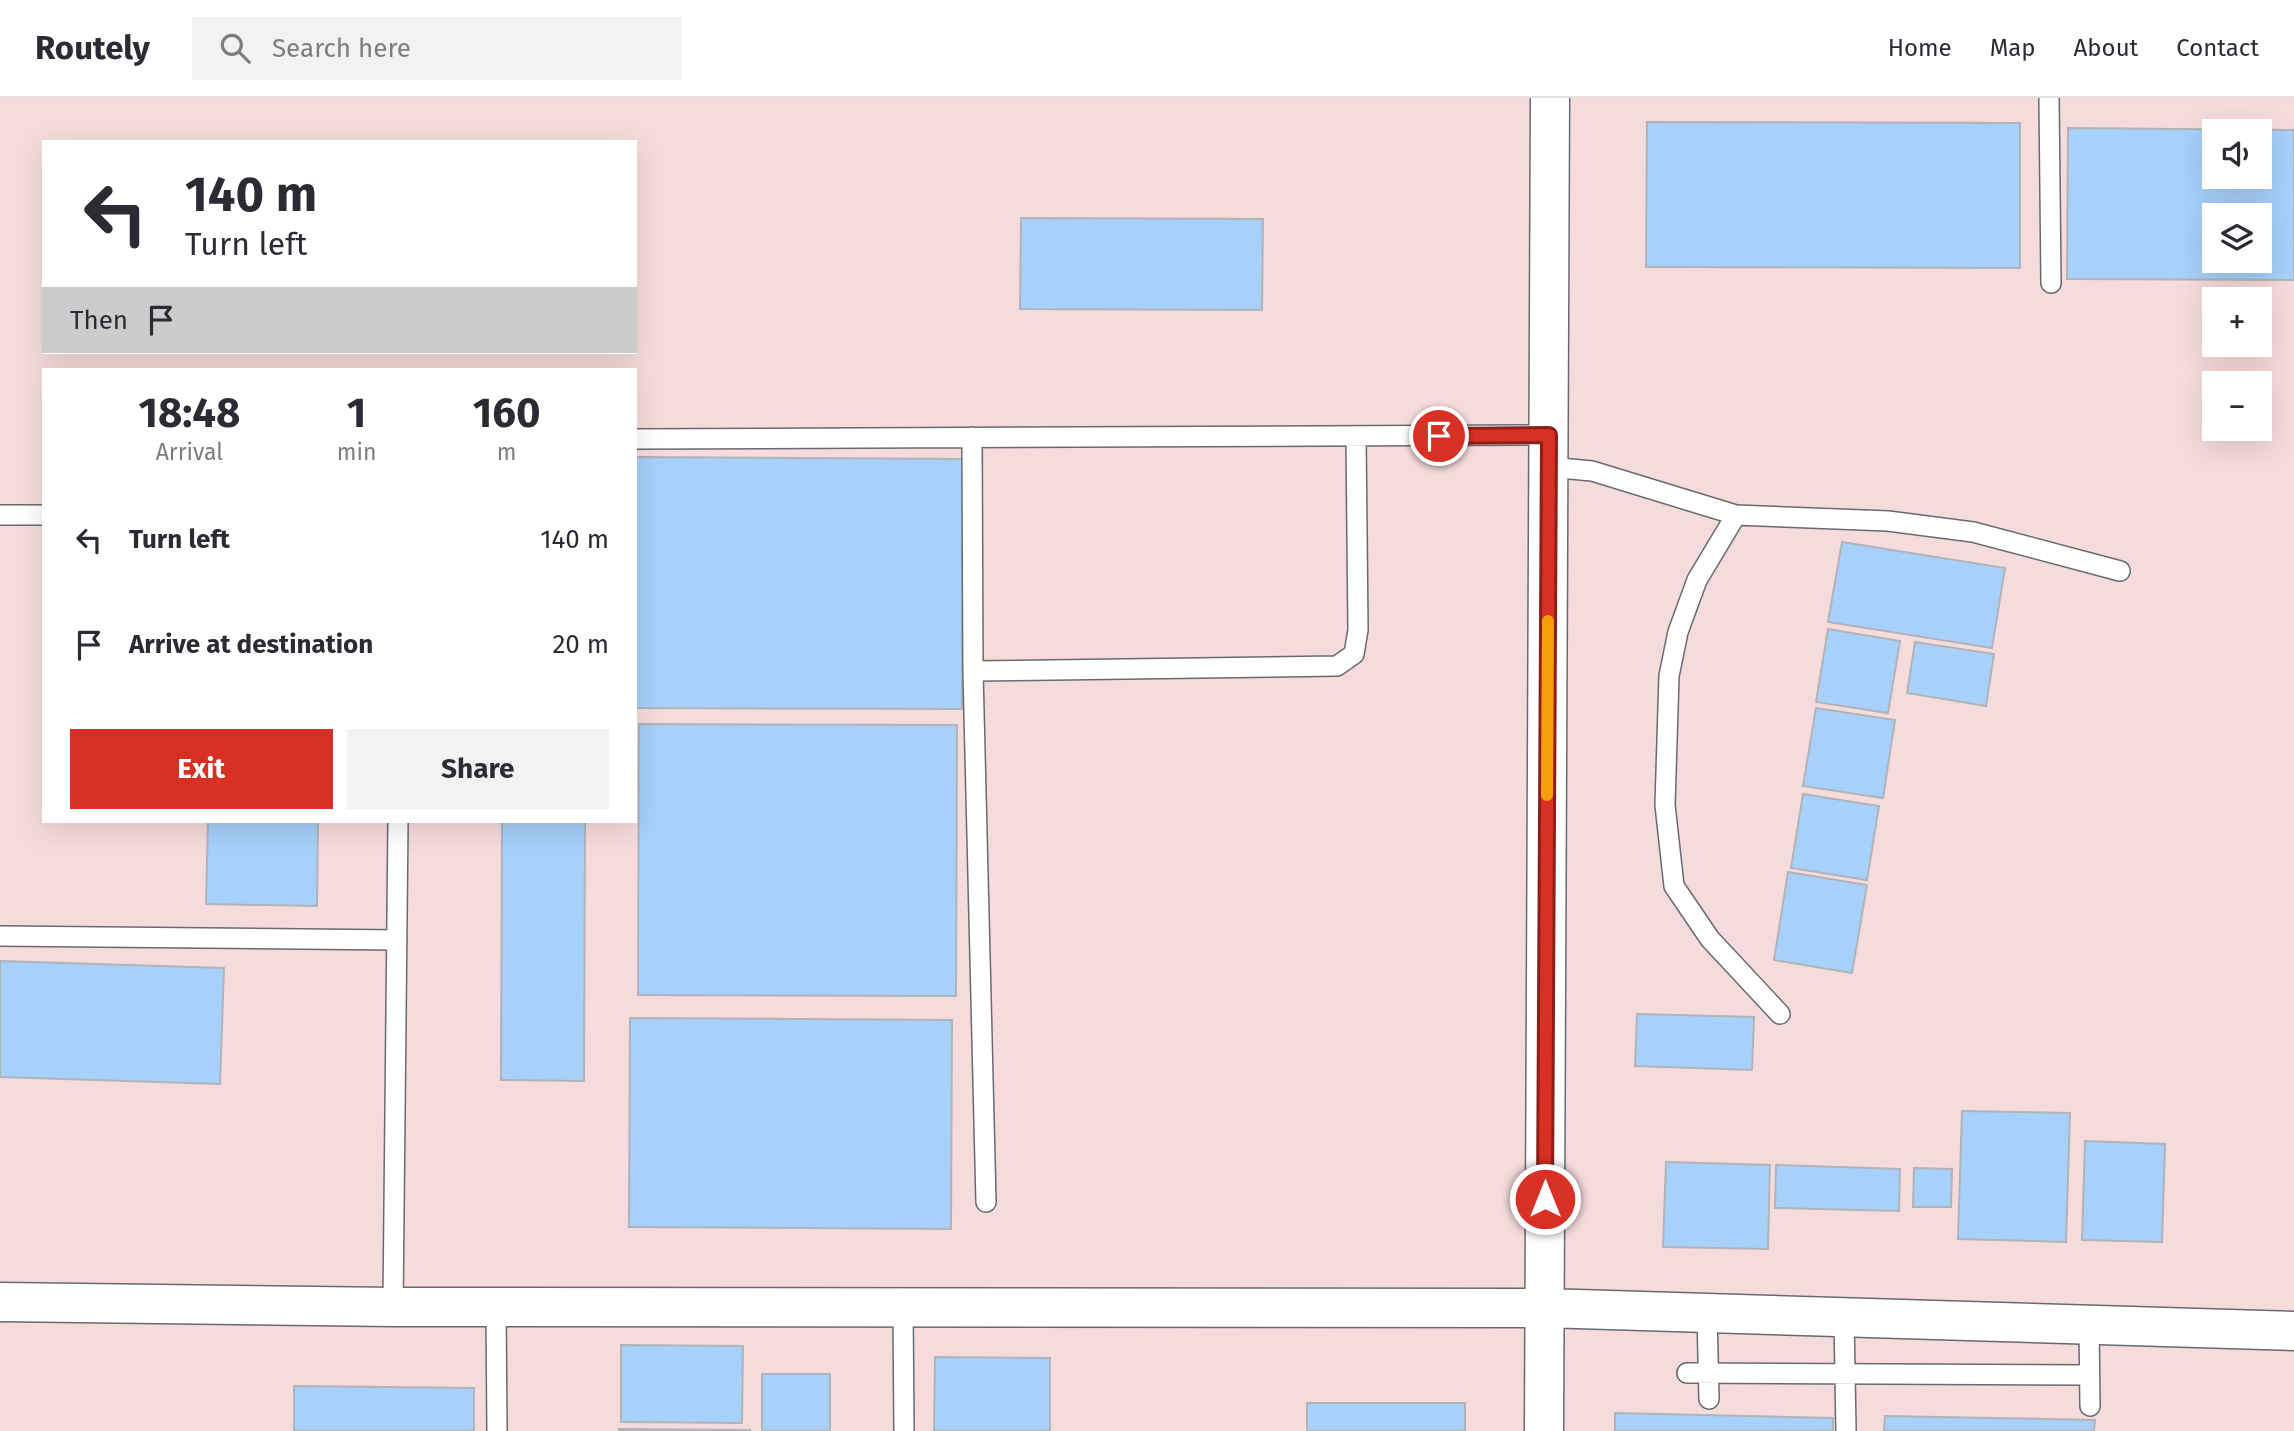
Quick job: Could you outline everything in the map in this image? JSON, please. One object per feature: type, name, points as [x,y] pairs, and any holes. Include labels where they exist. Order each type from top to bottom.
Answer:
[{"type":"street","points":[[1544,1431],[1550,98]]},
{"type":"street","points":[[0,1302],[393,1307],[1545,1308],[2294,1331]]},
{"type":"lane","points":[[2049,98],[2051,283]]},
{"type":"lane","points":[[973,671],[1337,666],[1354,654],[1357,630],[1356,436]]},
{"type":"lane","points":[[637,439],[1356,436],[1549,451],[1592,471],[1736,514],[1888,521],[1973,532],[2120,571]]},
{"type":"lane","points":[[972,437],[973,671],[986,1202]]},
{"type":"lane","points":[[1736,514],[1697,580],[1678,632],[1669,676],[1665,805],[1674,886],[1710,939],[1780,1014]]},
{"type":"lane","points":[[0,515],[42,515]]},
{"type":"lane","points":[[393,1307],[398,823]]},
{"type":"lane","points":[[0,936],[397,940]]},
{"type":"lane","points":[[496,1307],[497,1431]]},
{"type":"lane","points":[[903,1307],[904,1431]]},
{"type":"lane","points":[[1707,1313],[1709,1399]]},
{"type":"lane","points":[[1844,1317],[1846,1431]]},
{"type":"lane","points":[[2089,1325],[2090,1406]]},
{"type":"lane","points":[[1687,1373],[2089,1375]]},
{"type":"shaded area","points":[[0,98],[2294,98],[2294,1431],[0,1431]]},
{"type":"building","points":[[1647,122],[2020,123],[2020,268],[1646,267]]},
{"type":"building","points":[[2068,128],[2202,129],[2202,189],[2272,189],[2272,130],[2294,130],[2294,280],[2067,279]]},
{"type":"building","points":[[1021,218],[1263,219],[1262,310],[1020,309]]},
{"type":"building","points":[[637,457],[963,459],[962,709],[637,708]]},
{"type":"building","points":[[1842,542],[2005,568],[1992,648],[1828,622]]},
{"type":"building","points":[[1828,629],[1900,641],[1888,713],[1816,702]]},
{"type":"building","points":[[1915,642],[1994,654],[1986,706],[1907,693]]},
{"type":"building","points":[[1816,708],[1895,720],[1883,798],[1803,786]]},
{"type":"building","points":[[639,724],[957,725],[956,996],[638,995]]},
{"type":"building","points":[[1803,794],[1879,806],[1867,880],[1791,868]]},
{"type":"building","points":[[208,823],[318,823],[317,906],[206,904]]},
{"type":"building","points":[[502,823],[585,823],[584,1081],[501,1080]]},
{"type":"building","points":[[1788,872],[1867,885],[1852,973],[1774,960]]},
{"type":"building","points":[[0,961],[224,968],[220,1084],[0,1077]]},
{"type":"building","points":[[1637,1014],[1754,1017],[1752,1070],[1635,1066]]},
{"type":"building","points":[[630,1018],[952,1020],[951,1229],[629,1227]]},
{"type":"building","points":[[1962,1111],[2070,1113],[2066,1242],[1958,1239]]},
{"type":"building","points":[[2085,1141],[2165,1144],[2162,1242],[2082,1240]]},
{"type":"building","points":[[1666,1162],[1770,1165],[1768,1249],[1663,1247]]},
{"type":"building","points":[[1776,1165],[1900,1169],[1899,1211],[1775,1208]]},
{"type":"building","points":[[1914,1168],[1952,1169],[1951,1207],[1913,1207]]},
{"type":"building","points":[[621,1345],[743,1346],[742,1423],[621,1422]]},
{"type":"building","points":[[935,1357],[1050,1358],[1050,1431],[934,1431]]},
{"type":"building","points":[[762,1374],[830,1374],[830,1431],[762,1431]]},
{"type":"building","points":[[294,1386],[474,1388],[474,1431],[294,1431]]},
{"type":"building","points":[[1307,1403],[1465,1403],[1465,1431],[1307,1431]]},
{"type":"building","points":[[1615,1413],[1833,1418],[1833,1431],[1615,1431]]},
{"type":"building","points":[[1885,1416],[2095,1420],[2094,1431],[1884,1431]]},
{"type":"building","points":[[750,1430],[750,1431],[619,1431]]},
{"type":"slow traffic","points":[[1547,795],[1548,621]]},
{"type":"route","points":[[1439,436],[1549,435],[1545,1199]]}]
